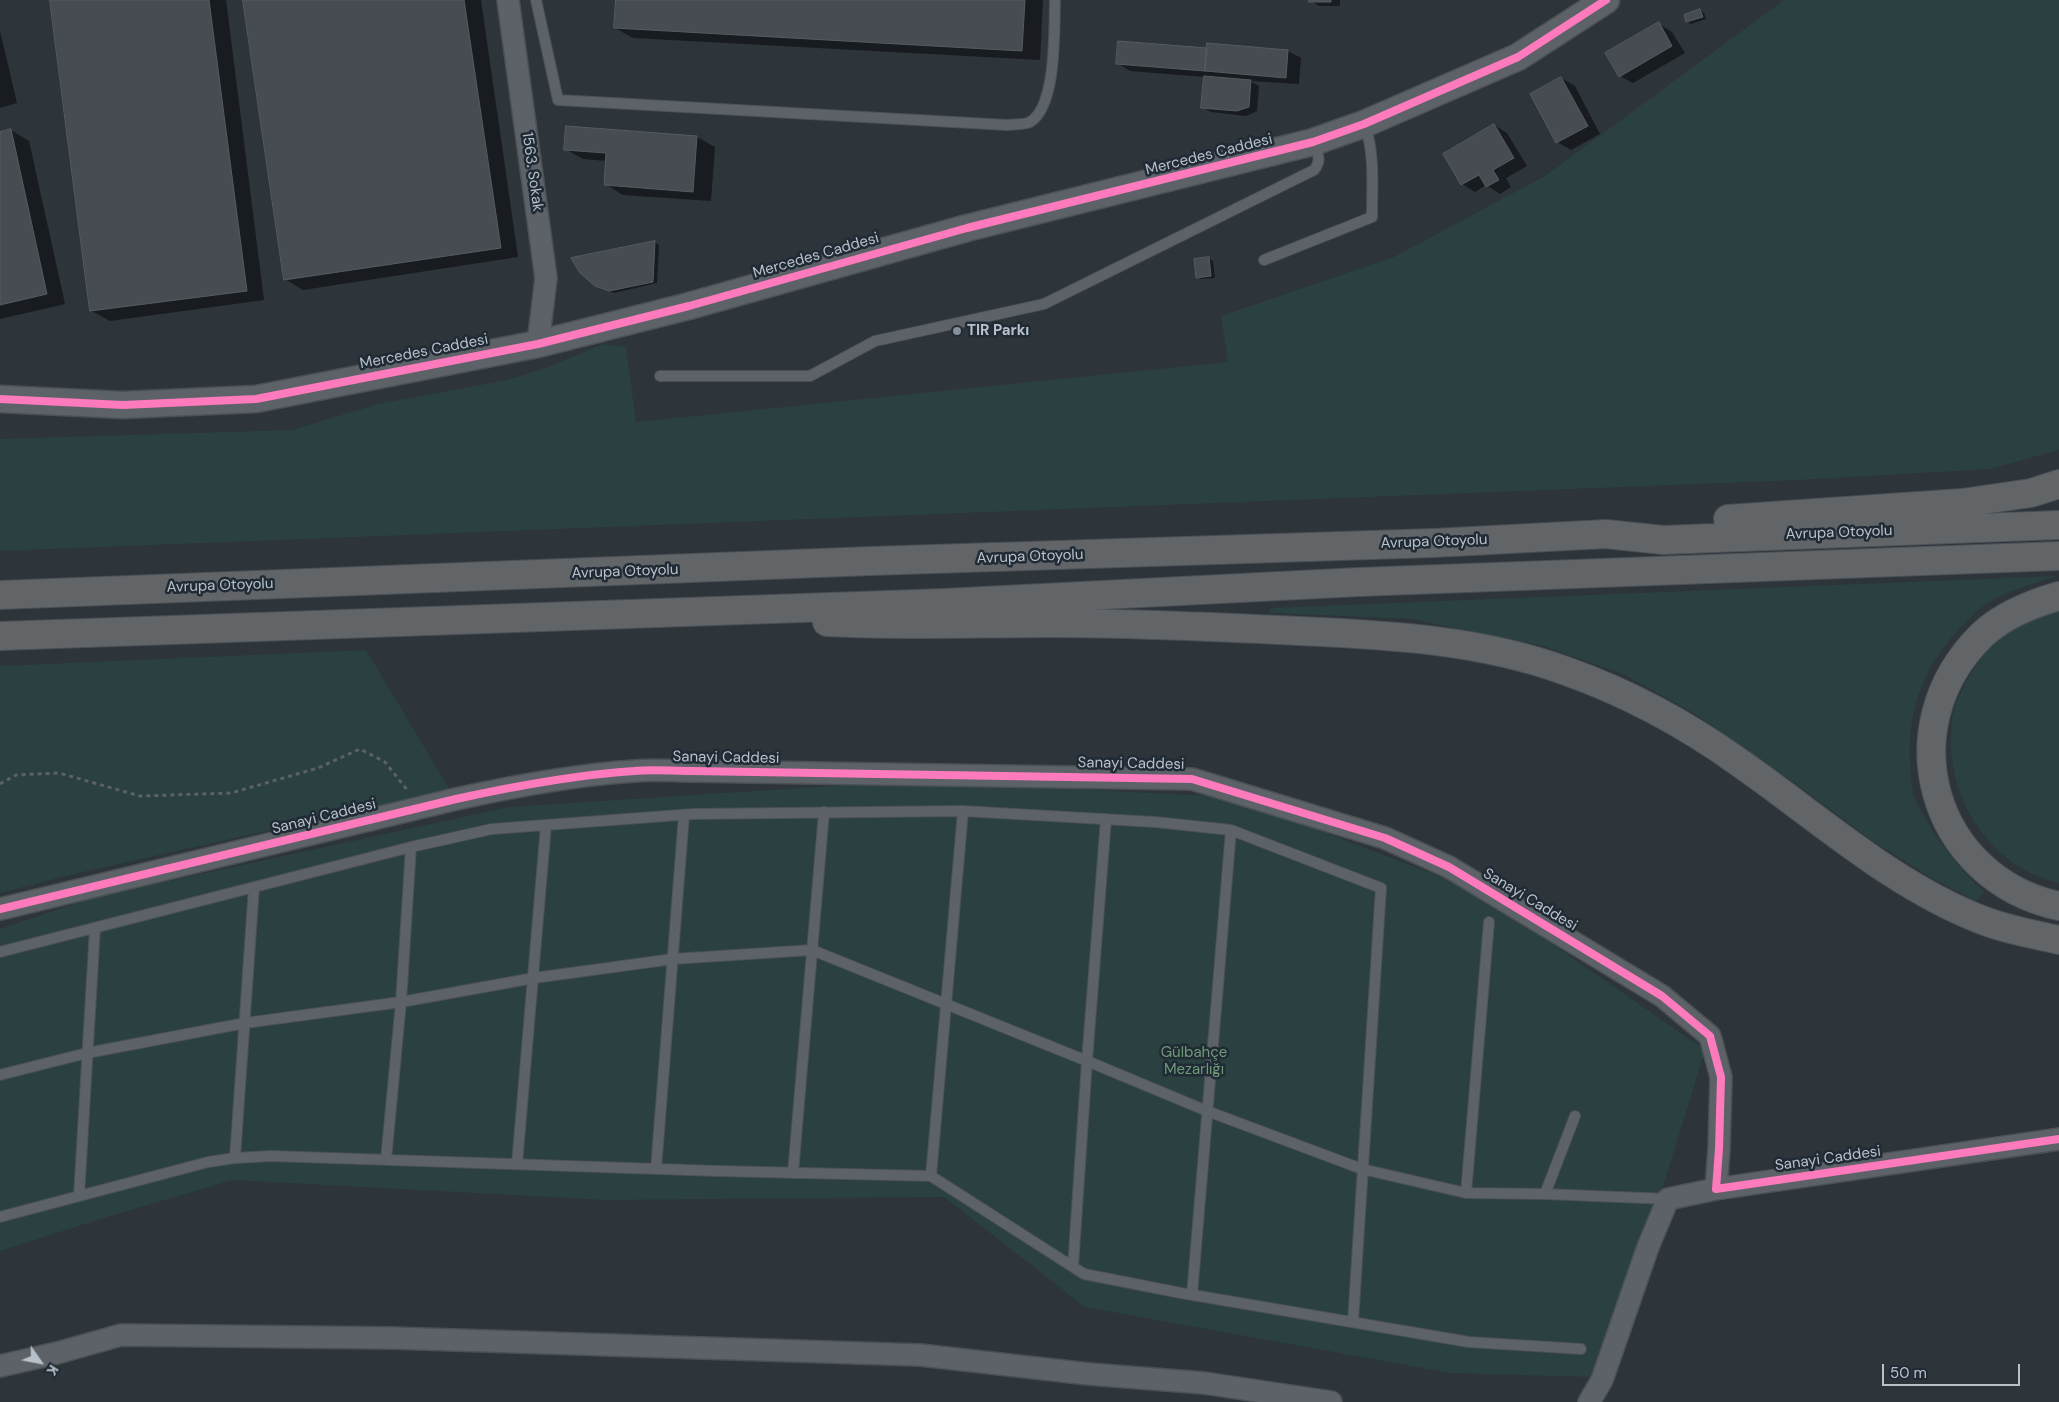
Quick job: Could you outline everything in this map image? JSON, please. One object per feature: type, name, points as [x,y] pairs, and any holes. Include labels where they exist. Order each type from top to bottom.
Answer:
[{"type":"highway","points":[[1606,534],[1709,520],[1962,503],[2031,493],[2059,484]]},
{"type":"highway","name":"Avrupa Otoyolu","points":[[0,595],[871,561],[1434,543],[1606,534],[1663,540],[2059,525]]},
{"type":"highway","name":"Avrupa Otoyolu","points":[[0,636],[944,602],[1359,582],[2059,556]]},
{"type":"highway","points":[[2059,596],[2037,602],[2009,615],[1983,634],[1967,652],[1952,673],[1942,693],[1933,721],[1931,750],[1933,776],[1939,802],[1950,827],[1963,848],[1980,866],[2002,884],[2041,902],[2059,906]]},
{"type":"highway","points":[[741,609],[804,621],[873,625],[1062,623],[1384,635],[1510,654],[1566,670],[1654,709],[1740,763],[1846,841],[1901,878],[1943,902],[1984,921],[2020,932],[2059,940]]},
{"type":"street","name":"1563. Sokak","points":[[508,0],[546,278],[538,344]]},
{"type":"street","name":"Mercedes Caddesi","points":[[0,399],[123,405],[256,399],[538,344],[689,306],[967,228],[1313,142],[1364,124],[1518,57],[1606,0]]},
{"type":"street","name":"Sanayi Caddesi","points":[[0,909],[420,808],[518,786],[582,776],[636,771],[1192,779],[1385,838],[1449,867],[1662,996],[1710,1036],[1721,1078],[1716,1189],[2059,1139]]},
{"type":"street","points":[[1589,1402],[1602,1380],[1648,1247],[1668,1198],[1716,1189]]},
{"type":"street","points":[[0,1366],[57,1353],[121,1335],[393,1338],[920,1355],[1089,1374],[1204,1383],[1331,1402]]},
{"type":"lane","points":[[536,0],[558,100],[1007,125],[1029,122],[1041,110],[1052,75],[1055,0]]},
{"type":"lane","points":[[1264,260],[1372,217],[1372,160],[1370,142],[1364,124]]},
{"type":"lane","points":[[660,376],[810,376],[875,341],[1044,304],[1314,170],[1319,164],[1320,157],[1313,142]]},
{"type":"lane","points":[[931,1176],[962,811]]},
{"type":"lane","points":[[0,952],[411,847],[492,829],[684,815],[962,811],[1155,822],[1231,830],[1381,888],[1353,1322]]},
{"type":"lane","points":[[793,1173],[824,812]]},
{"type":"lane","points":[[656,1169],[684,815]]},
{"type":"lane","points":[[1074,1267],[1087,1061],[1106,819]]},
{"type":"lane","points":[[517,1164],[546,825]]},
{"type":"lane","points":[[1192,1295],[1231,830]]},
{"type":"lane","points":[[386,1160],[401,1002],[411,847]]},
{"type":"lane","points":[[235,1158],[254,887]]},
{"type":"lane","points":[[1466,1193],[1489,922]]},
{"type":"lane","points":[[80,1196],[86,1053],[95,928]]},
{"type":"lane","points":[[0,1075],[86,1053],[245,1023],[401,1002],[534,978],[673,959],[812,950],[1207,1111],[1362,1169],[1466,1193],[1668,1198]]},
{"type":"lane","points":[[1545,1194],[1575,1116]]},
{"type":"lane","points":[[0,1217],[208,1162],[271,1156],[931,1176],[1084,1274],[1192,1295],[1469,1342],[1581,1349]]},
{"type":"path","points":[[0,784],[16,775],[59,773],[140,796],[231,793],[318,768],[360,749],[384,762],[420,808]]},
{"type":"green space","points":[[1784,0],[2059,0],[2059,450],[1990,469],[1799,480],[0,551],[0,439],[292,430],[378,404],[507,380],[546,368],[603,344],[626,347],[636,422],[1228,362],[1221,316],[1394,257],[1545,176]]},
{"type":"green space","points":[[2056,576],[2008,593],[1990,601],[1978,610],[1951,638],[1938,655],[1920,690],[1915,709],[1910,749],[1913,793],[1925,818],[1943,846],[1984,892],[1976,901],[1933,879],[1870,839],[1792,781],[1695,714],[1625,675],[1543,646],[1411,619],[1271,613],[1270,608]]},
{"type":"green space","points":[[2059,611],[2059,883],[2036,875],[2015,863],[1996,848],[1980,830],[1958,788],[1951,740],[1952,718],[1958,699],[1967,680],[1984,655],[2000,639],[2021,625],[2040,615]]},
{"type":"green space","points":[[366,650],[450,790],[74,874],[0,893],[0,666]]},
{"type":"green space","name":"Gülbahçe Mezarlığı","points":[[909,781],[1232,797],[1475,890],[1705,1050],[1617,1337],[1591,1377],[1450,1373],[1085,1307],[944,1197],[606,1200],[233,1180],[0,1251],[0,929],[95,897],[509,807]]},
{"type":"building","points":[[50,0],[209,0],[247,291],[90,311]]},
{"type":"building","points":[[243,0],[464,0],[501,248],[284,280]]},
{"type":"building","points":[[616,0],[1025,0],[1022,51],[614,28]]},
{"type":"building","points":[[1309,0],[1331,0],[1331,2],[1309,2]]},
{"type":"building","points":[[1700,9],[1703,17],[1686,22],[1684,15]]},
{"type":"building","points":[[1659,22],[1672,46],[1619,77],[1605,53]]},
{"type":"building","points":[[1118,41],[1207,48],[1205,71],[1116,64]]},
{"type":"building","points":[[1207,43],[1288,50],[1286,78],[1205,71]]},
{"type":"building","points":[[1204,76],[1251,80],[1249,107],[1237,111],[1201,108]]},
{"type":"building","points":[[1561,77],[1588,126],[1556,143],[1530,94]]},
{"type":"building","points":[[1494,124],[1514,158],[1493,170],[1499,180],[1486,187],[1479,175],[1461,185],[1443,154]]},
{"type":"building","points":[[566,126],[697,136],[693,192],[604,185],[606,153],[564,150]]},
{"type":"building","points":[[11,129],[47,294],[0,305],[0,132]]},
{"type":"building","points":[[655,241],[653,282],[609,291],[595,286],[580,273],[571,258]]},
{"type":"building","points":[[1209,257],[1211,276],[1196,278],[1194,259]]},
{"type":"cycle path","points":[[0,399],[123,405],[256,399],[538,344],[689,306],[967,228],[1313,142],[1364,124],[1518,57],[1606,0]]},
{"type":"cycle path","points":[[0,909],[456,799],[522,785],[589,775],[655,770],[1192,779],[1385,838],[1449,867],[1662,996],[1710,1036],[1721,1077],[1716,1189],[2059,1139]]},
{"type":"place","name":"TIR Parkı","points":[[957,331]]}]
